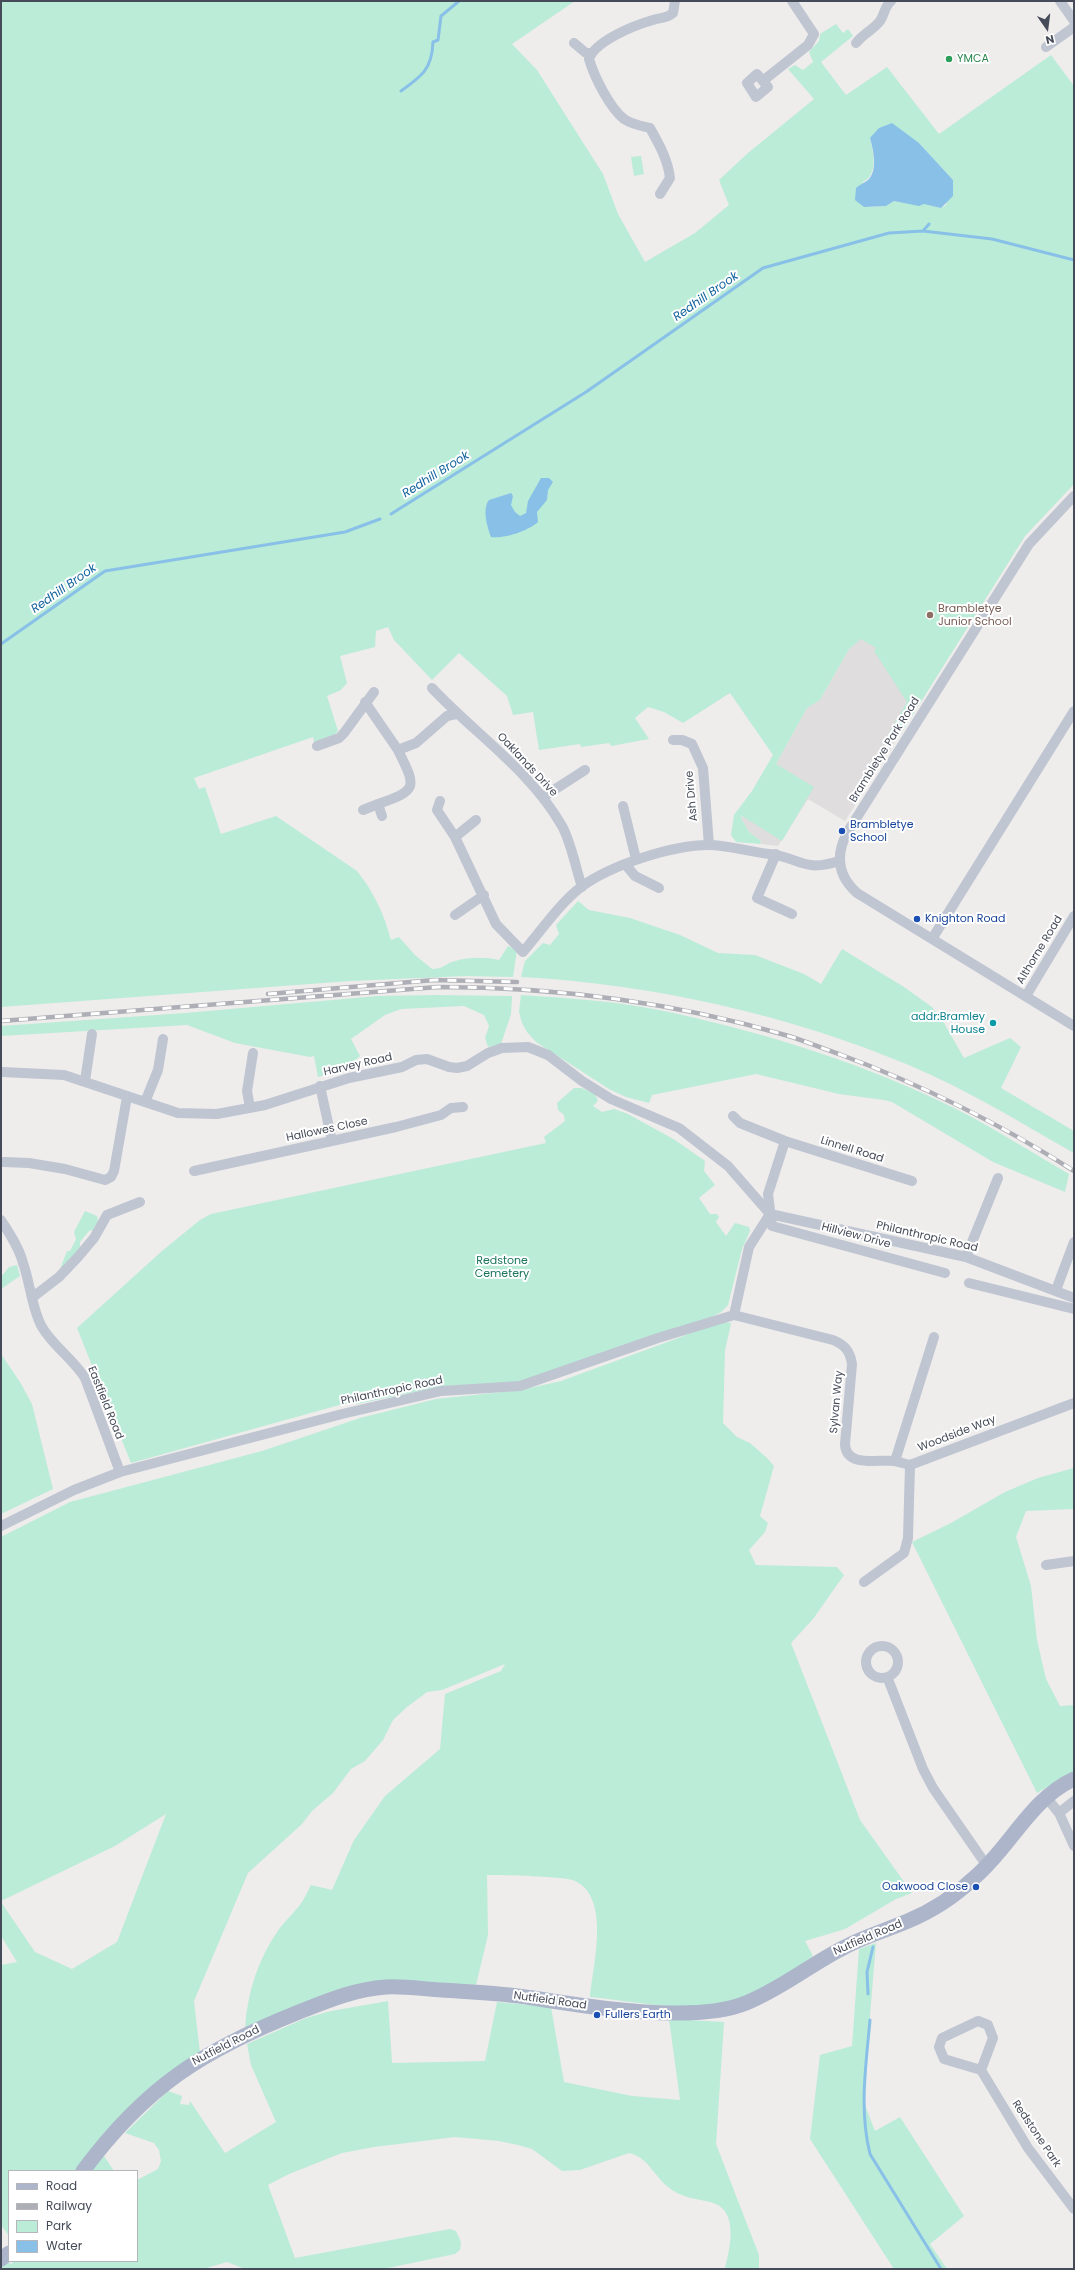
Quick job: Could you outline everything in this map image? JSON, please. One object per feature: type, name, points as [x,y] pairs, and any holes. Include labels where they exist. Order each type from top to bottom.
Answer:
[{"type":"main road","name":"Nutfield Road","points":[[84,2170],[126,2120],[172,2077],[198,2059],[238,2038],[327,2001],[366,1990],[387,1987],[514,1996],[590,2007],[639,2010],[715,2011],[734,2007],[769,1992],[847,1945],[925,1913],[960,1890],[987,1866],[1046,1797],[1062,1785],[1074,1779]]},
{"type":"street","points":[[660,194],[670,178],[669,167],[659,144],[650,128],[631,123],[622,118],[609,100],[591,66],[589,59],[591,53],[596,47],[632,28],[655,19],[666,18],[673,13],[675,1]]},
{"type":"street","points":[[764,80],[808,45],[814,34],[792,1]]},
{"type":"street","points":[[856,43],[862,35],[879,22],[886,6],[891,1]]},
{"type":"street","points":[[1060,1],[1074,20]]},
{"type":"street","points":[[1046,47],[1072,32]]},
{"type":"street","points":[[574,43],[586,53],[591,53]]},
{"type":"street","name":"Brambletye Park Road","points":[[839,861],[840,846],[847,833],[1028,544],[1074,496]]},
{"type":"street","name":"Oaklands Drive","points":[[432,688],[456,714],[491,744],[543,797],[563,827],[582,887]]},
{"type":"street","points":[[317,746],[339,738],[374,692]]},
{"type":"street","points":[[363,810],[400,797],[409,790],[412,783],[410,775],[398,750],[365,702]]},
{"type":"street","points":[[932,939],[1074,711]]},
{"type":"street","points":[[398,750],[416,743],[447,716],[456,714]]},
{"type":"street","name":"Ash Drive","points":[[673,740],[682,740],[692,744],[703,768],[709,845]]},
{"type":"street","points":[[543,797],[585,770]]},
{"type":"street","points":[[440,801],[437,810],[455,838],[484,895],[496,924],[522,952],[582,887],[636,858],[709,845],[776,854],[799,864],[812,866],[839,861],[843,876],[857,893],[1074,1026]]},
{"type":"street","points":[[378,804],[382,816]]},
{"type":"street","points":[[622,806],[636,858]]},
{"type":"street","points":[[455,838],[476,820]]},
{"type":"street","points":[[776,854],[757,898],[792,914]]},
{"type":"street","points":[[625,864],[635,876],[659,888]]},
{"type":"street","points":[[455,915],[484,895]]},
{"type":"street","name":"Althorne Road","points":[[1026,996],[1074,916]]},
{"type":"street","points":[[85,1081],[92,1034]]},
{"type":"street","points":[[145,1102],[158,1070],[163,1039]]},
{"type":"street","name":"Harvey Road","points":[[2,1072],[64,1075],[85,1081],[126,1097],[178,1113],[217,1114],[250,1108],[349,1078],[388,1072],[416,1060],[426,1059],[449,1067],[467,1066],[488,1053],[502,1048],[528,1047],[548,1055],[582,1080],[611,1098],[679,1128],[728,1166],[770,1214]]},
{"type":"street","points":[[250,1108],[248,1091],[253,1052]]},
{"type":"street","points":[[320,1086],[332,1141]]},
{"type":"street","points":[[4,1162],[29,1163],[65,1169],[105,1180],[111,1177],[114,1171],[126,1097]]},
{"type":"street","name":"Hallowes Close","points":[[194,1171],[425,1120],[442,1115],[451,1108],[463,1107]]},
{"type":"street","name":"Linnell Road","points":[[733,1116],[740,1123],[785,1141],[912,1181]]},
{"type":"street","points":[[734,1315],[749,1247],[770,1214],[768,1194],[785,1141]]},
{"type":"street","points":[[966,1257],[998,1178]]},
{"type":"street","points":[[33,1297],[59,1277],[78,1257],[94,1238],[107,1215],[140,1202]]},
{"type":"street","name":"Philanthropic Road","points":[[770,1214],[966,1257],[1074,1298]]},
{"type":"street","name":"Hillview Drive","points":[[770,1214],[772,1226],[945,1273]]},
{"type":"street","name":"Eastfield Road","points":[[1,1220],[21,1256],[36,1313],[41,1326],[51,1340],[79,1368],[85,1378],[120,1472]]},
{"type":"street","points":[[1056,1290],[1074,1242]]},
{"type":"street","points":[[969,1283],[1074,1309]]},
{"type":"street","name":"Philanthropic Road","points":[[1,1526],[74,1490],[120,1472],[327,1418],[441,1391],[520,1386],[658,1338],[734,1315]]},
{"type":"street","name":"Sylvan Way","points":[[734,1315],[833,1340],[843,1345],[849,1354],[852,1370],[845,1449],[853,1459],[895,1461],[910,1465]]},
{"type":"street","points":[[895,1461],[934,1337]]},
{"type":"street","name":"Woodside Way","points":[[864,1582],[904,1553],[908,1538],[910,1465],[1074,1403]]},
{"type":"street","points":[[1046,1565],[1074,1561]]},
{"type":"street","points":[[888,1679],[923,1769],[933,1788],[987,1866]]},
{"type":"street","points":[[1046,1797],[1059,1813],[1074,1846]]},
{"type":"street","points":[[1059,1813],[1074,1801]]},
{"type":"street","points":[[978,2021],[988,2025],[993,2038],[981,2070],[944,2059],[939,2047],[942,2038],[978,2021]]},
{"type":"street","name":"Redstone Park","points":[[981,2070],[1028,2148],[1074,2209]]},
{"type":"shaded area","name":"Brambletye Junior School","points":[[1074,484],[1025,536],[845,821],[808,799],[778,846],[761,844],[760,840],[749,832],[741,818],[776,764],[807,708],[820,700],[849,649],[874,627]]},
{"type":"green space","points":[[1,1],[575,1],[512,44],[537,70],[603,174],[618,214],[645,262],[695,233],[729,205],[719,180],[748,153],[814,99],[788,69],[795,65],[803,70],[813,62],[809,52],[819,41],[820,34],[836,24],[843,33],[848,29],[853,36],[821,62],[846,95],[887,67],[939,134],[1051,55],[1074,86],[1074,484],[1025,536],[897,740],[889,733],[907,702],[874,651],[876,648],[861,639],[849,649],[820,700],[807,708],[776,764],[814,787],[782,841],[742,816],[741,818],[749,832],[760,840],[761,844],[736,842],[731,835],[734,815],[752,791],[773,755],[730,693],[683,723],[664,712],[648,707],[635,718],[649,739],[611,746],[609,743],[581,747],[580,744],[539,750],[533,712],[513,715],[507,696],[459,653],[432,680],[394,640],[388,627],[376,631],[375,647],[340,656],[347,683],[341,690],[327,696],[338,731],[334,735],[314,742],[313,737],[194,778],[199,789],[205,787],[221,834],[276,816],[357,871],[378,904],[391,940],[399,937],[415,955],[432,969],[439,968],[452,962],[471,958],[488,958],[499,960],[508,946],[517,950],[513,977],[466,976],[350,981],[1,1007]],"holes":[[[870,138],[919,143],[953,180],[946,205],[941,208],[924,203],[911,204],[907,202],[894,201],[886,206],[864,207],[863,182],[871,174],[874,162]]]},
{"type":"green space","points":[[641,156],[644,174],[634,176],[631,157]]},
{"type":"green space","points":[[578,901],[589,910],[630,918],[680,935],[718,953],[755,955],[804,974],[821,984],[842,949],[904,987],[932,1007],[944,1023],[964,1058],[1010,1038],[1021,1047],[1001,1088],[1074,1131],[1074,1153],[994,1107],[932,1075],[865,1048],[818,1032],[769,1017],[671,995],[571,981],[521,977],[525,961],[543,943],[550,945],[559,934],[556,925]]},
{"type":"green space","points":[[521,995],[608,1002],[698,1018],[775,1039],[853,1065],[927,1095],[976,1119],[1069,1174],[1065,1192],[993,1162],[892,1102],[884,1100],[839,1094],[756,1074],[652,1095],[649,1103],[626,1097],[609,1089],[536,1042],[527,1032],[522,1023],[519,1012]]},
{"type":"green space","points":[[378,996],[512,996],[511,1014],[501,1044],[488,1047],[485,1038],[489,1026],[484,1015],[464,1006],[401,1009],[385,1015],[351,1039],[360,1056],[352,1063],[354,1067],[318,1077],[314,1056],[310,1057],[235,1043],[187,1025],[1,1036],[1,1026],[185,1013]]},
{"type":"green space","name":"Redstone Cemetery","points":[[574,1088],[582,1088],[595,1094],[598,1101],[593,1106],[602,1112],[614,1109],[628,1114],[675,1140],[705,1161],[704,1171],[715,1185],[699,1198],[710,1214],[717,1214],[719,1217],[716,1222],[726,1236],[735,1223],[749,1227],[750,1231],[742,1249],[728,1305],[721,1312],[710,1318],[533,1379],[509,1383],[444,1386],[357,1404],[343,1404],[131,1463],[77,1328],[162,1251],[200,1220],[211,1214],[546,1143],[544,1137],[565,1121],[564,1115],[558,1110],[557,1103]]},
{"type":"green space","points":[[85,1211],[97,1216],[98,1221],[93,1230],[89,1231],[80,1242],[80,1249],[60,1269],[67,1251],[70,1251],[76,1239],[74,1232]]},
{"type":"green space","points":[[17,1265],[20,1276],[1,1289],[1,1277],[9,1267]]},
{"type":"green space","points":[[720,1321],[731,1323],[725,1351],[723,1423],[737,1437],[750,1443],[774,1466],[760,1516],[768,1523],[765,1532],[749,1550],[756,1565],[837,1567],[844,1575],[813,1619],[791,1643],[860,1820],[912,1893],[896,1899],[845,1929],[805,1941],[813,1956],[760,1992],[740,2000],[722,2004],[685,2007],[590,1997],[597,1933],[593,1902],[586,1890],[575,1881],[569,1879],[533,1876],[487,1875],[488,1935],[476,1985],[388,1980],[245,2029],[248,2002],[255,1977],[265,1952],[279,1929],[301,1904],[311,1885],[332,1890],[354,1840],[385,1796],[440,1749],[445,1694],[501,1671],[505,1664],[442,1690],[427,1692],[393,1720],[383,1740],[365,1761],[351,1769],[333,1793],[312,1811],[302,1824],[248,1873],[194,2001],[200,2053],[77,2170],[8,2170],[8,2235],[1,2225],[1,1965],[17,1962],[1,1936],[1,1902],[35,1952],[72,1969],[117,1942],[166,1814],[115,1846],[1,1901],[1,1537],[70,1502],[262,1451],[360,1418],[436,1399],[521,1390],[561,1381],[681,1337]]},
{"type":"green space","points":[[1,1354],[20,1382],[32,1404],[53,1489],[1,1514]]},
{"type":"green space","points":[[1074,1468],[1074,1509],[1026,1511],[1016,1537],[1031,1586],[1037,1640],[1046,1679],[1060,1706],[1074,1705],[1074,1771],[1037,1793],[912,1542],[951,1523],[1005,1492],[1038,1478]]},
{"type":"green space","points":[[876,1943],[863,2100],[875,2131],[900,2117],[964,2216],[930,2244],[947,2269],[894,2269],[810,2139],[820,2055],[852,2046],[859,1949]]},
{"type":"green space","points":[[388,2001],[392,2063],[485,2061],[497,2002],[551,2007],[564,2082],[632,2096],[680,2100],[669,2019],[724,2022],[716,2144],[759,2255],[759,2269],[725,2269],[729,2251],[731,2230],[726,2212],[719,2206],[710,2202],[688,2197],[673,2191],[663,2183],[641,2158],[636,2155],[629,2153],[580,2170],[562,2171],[532,2149],[499,2141],[455,2137],[374,2147],[342,2153],[289,2174],[268,2185],[295,2258],[450,2229],[456,2231],[461,2242],[460,2250],[455,2254],[383,2269],[245,2269],[227,2262],[203,2269],[1,2269],[2,2258],[11,2264],[13,2262],[138,2262],[138,2179],[158,2169],[161,2161],[159,2150],[154,2143],[125,2133],[168,2091],[182,2096],[180,2104],[189,2105],[190,2101],[225,2153],[276,2122],[251,2065],[247,2044],[306,2018],[331,2011]]},
{"type":"green space","points":[[104,2156],[113,2170],[91,2170]]},
{"type":"water","points":[[892,123],[919,143],[953,180],[953,196],[941,208],[924,204],[919,206],[894,201],[886,206],[864,207],[855,200],[856,188],[869,179],[872,175],[874,159],[870,138],[879,128]]},
{"type":"water","points":[[541,478],[549,478],[553,482],[548,490],[547,500],[537,512],[538,522],[516,534],[502,537],[491,537],[486,513],[489,500],[511,493],[513,496],[511,505],[515,512],[520,516],[526,513],[528,501]]},
{"type":"waterway","points":[[401,91],[415,81],[428,65],[431,59],[433,42],[438,40],[441,16],[459,1]]},
{"type":"waterway","name":"Redhill Brook","points":[[923,231],[929,224]]},
{"type":"waterway","name":"Redhill Brook","points":[[391,514],[586,392],[763,268],[889,233],[923,231],[992,239],[1074,260]]},
{"type":"waterway","name":"Redhill Brook","points":[[1,644],[105,571],[345,532],[380,519]]},
{"type":"waterway","points":[[868,1994],[867,1972],[873,1947]]},
{"type":"waterway","points":[[870,2020],[864,2087],[865,2121],[870,2154],[941,2269]]},
{"type":"railway","points":[[268,994],[434,980],[517,982]]},
{"type":"railway","points":[[1,1021],[438,987],[569,993],[656,1005],[742,1023],[792,1037],[870,1066],[960,1106],[1046,1153],[1074,1171]]},
{"type":"place","name":"YMCA","points":[[949,59]]},
{"type":"place","name":"Brambletye Junior School","points":[[930,615]]},
{"type":"place","name":"Brambletye School","points":[[842,831]]},
{"type":"place","name":"Knighton Road","points":[[917,919]]},
{"type":"place","name":"addr:Bramley House","points":[[993,1023]]},
{"type":"place","name":"Oakwood Close","points":[[976,1887]]},
{"type":"place","name":"Fullers Earth","points":[[597,2015]]}]
